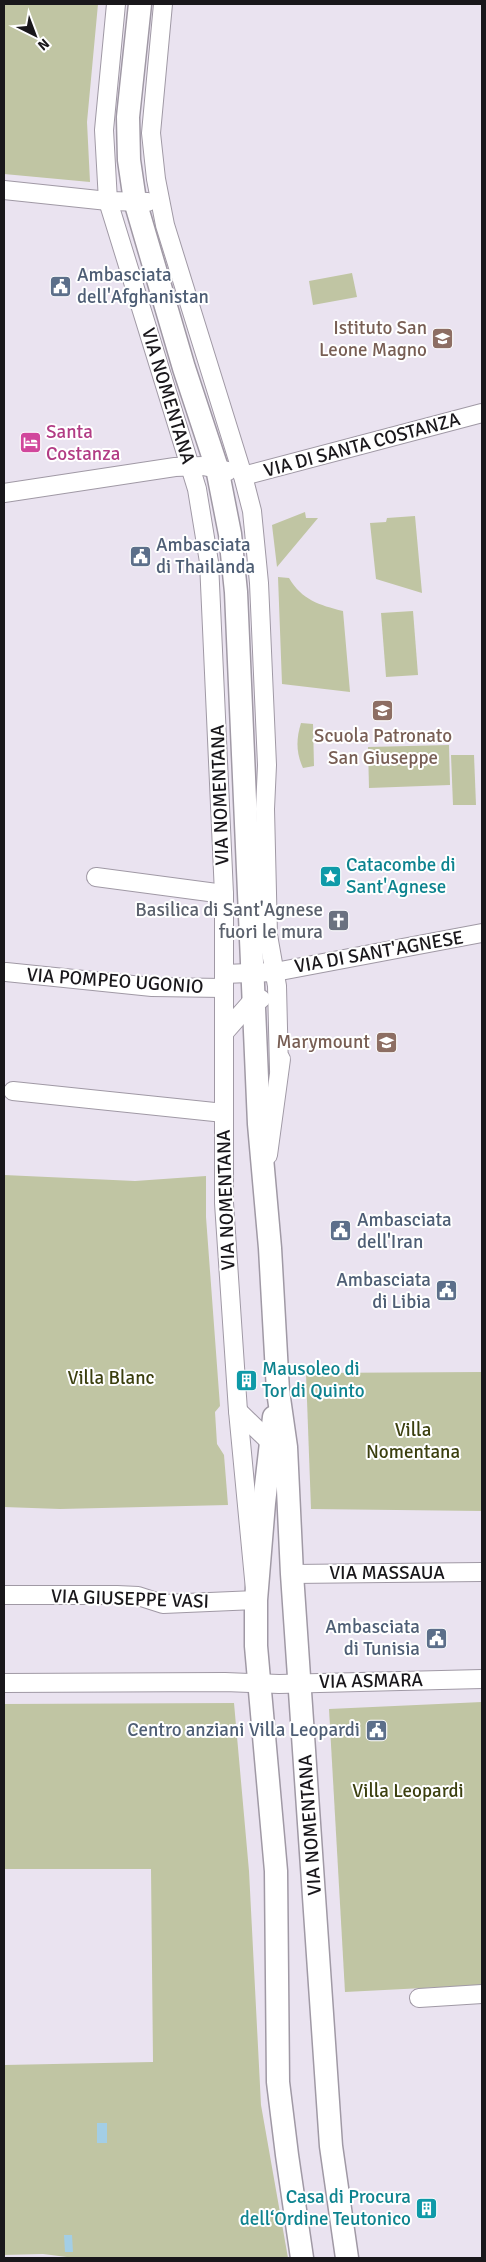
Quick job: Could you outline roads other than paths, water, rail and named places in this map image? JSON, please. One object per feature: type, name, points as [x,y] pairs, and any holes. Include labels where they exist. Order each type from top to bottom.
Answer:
[{"type":"main road","name":"VIA NOMENTANA","points":[[140,4],[128,124],[129,160],[135,201],[176,340],[217,468],[230,534],[236,592],[258,1115],[274,1297],[278,1391],[286,1447],[292,1574],[331,2146],[347,2258]]},
{"type":"main road","name":"VIA NOMENTANA","points":[[278,1391],[264,1503],[256,1600],[259,1684],[276,1871],[278,2082],[302,2258]]},
{"type":"street","name":"VIA NOMENTANA","points":[[116,4],[104,130],[108,201],[190,466],[203,518],[212,589],[224,894],[224,1202],[238,1410],[248,1532],[256,1600]]},
{"type":"street","name":"VIA NOMENTANA","points":[[163,4],[151,133],[162,215],[243,476],[252,511],[258,567],[267,766],[265,809],[268,935],[275,972],[277,1000],[283,1004],[285,1012],[264,1185]]},
{"type":"street","points":[[4,190],[108,201],[147,202],[162,215]]},
{"type":"street","name":"VIA DI SANTA COSTANZA","points":[[243,476],[482,413]]},
{"type":"street","points":[[4,493],[190,466],[217,468],[243,476]]},
{"type":"street","points":[[96,877],[224,894]]},
{"type":"street","name":"VIA DI SANT'AGNESE","points":[[251,973],[275,972],[482,933]]},
{"type":"street","name":"VIA POMPEO UGONIO","points":[[6,972],[152,987],[224,981],[251,973]]},
{"type":"street","points":[[224,1033],[252,1000],[277,1000]]},
{"type":"street","points":[[13,1091],[224,1113]]},
{"type":"street","points":[[238,1410],[271,1443]]},
{"type":"street","points":[[248,1532],[264,1503]]},
{"type":"street","name":"VIA MASSAUA","points":[[292,1574],[482,1572]]},
{"type":"street","name":"VIA GIUSEPPE VASI","points":[[4,1595],[138,1596],[163,1604],[256,1600]]},
{"type":"street","name":"VIA ASMARA","points":[[4,1683],[225,1682],[259,1684],[482,1679]]},
{"type":"street","points":[[419,1998],[482,1994]]},
{"type":"water","points":[[97,2123],[107,2123],[107,2143],[97,2143]]},
{"type":"water","points":[[64,2235],[72,2235],[73,2252],[65,2252]]},
{"type":"place","name":"Ambasciata dell'Afghanistan","points":[[61,286]]},
{"type":"place","name":"Istituto San Leone Magno","points":[[443,339]]},
{"type":"place","name":"Santa Costanza","points":[[30,443]]},
{"type":"place","name":"Ambasciata di Thailanda","points":[[140,556]]},
{"type":"place","name":"Scuola Patronato San Giuseppe","points":[[383,710]]},
{"type":"place","name":"Catacombe di Sant'Agnese","points":[[330,876]]},
{"type":"place","name":"Basilica di Sant'Agnese fuori le mura","points":[[339,921]]},
{"type":"place","name":"Marymount","points":[[386,1042]]},
{"type":"place","name":"Ambasciata dell'Iran","points":[[341,1231]]},
{"type":"place","name":"Ambasciata di Libia","points":[[447,1291]]},
{"type":"place","name":"Mausoleo di Tor di Quinto","points":[[246,1380]]},
{"type":"place","name":"Ambasciata di Tunisia","points":[[436,1638]]},
{"type":"place","name":"Centro anziani Villa Leopardi","points":[[376,1730]]},
{"type":"place","name":"Casa di Procura dell‘Ordine Teutonico","points":[[427,2208]]},
{"type":"park label","name":"Villa Blanc","points":[[111,1378]]},
{"type":"park label","name":"Villa Nomentana","points":[[413,1441]]},
{"type":"park label","name":"Villa Leopardi","points":[[408,1791]]}]
